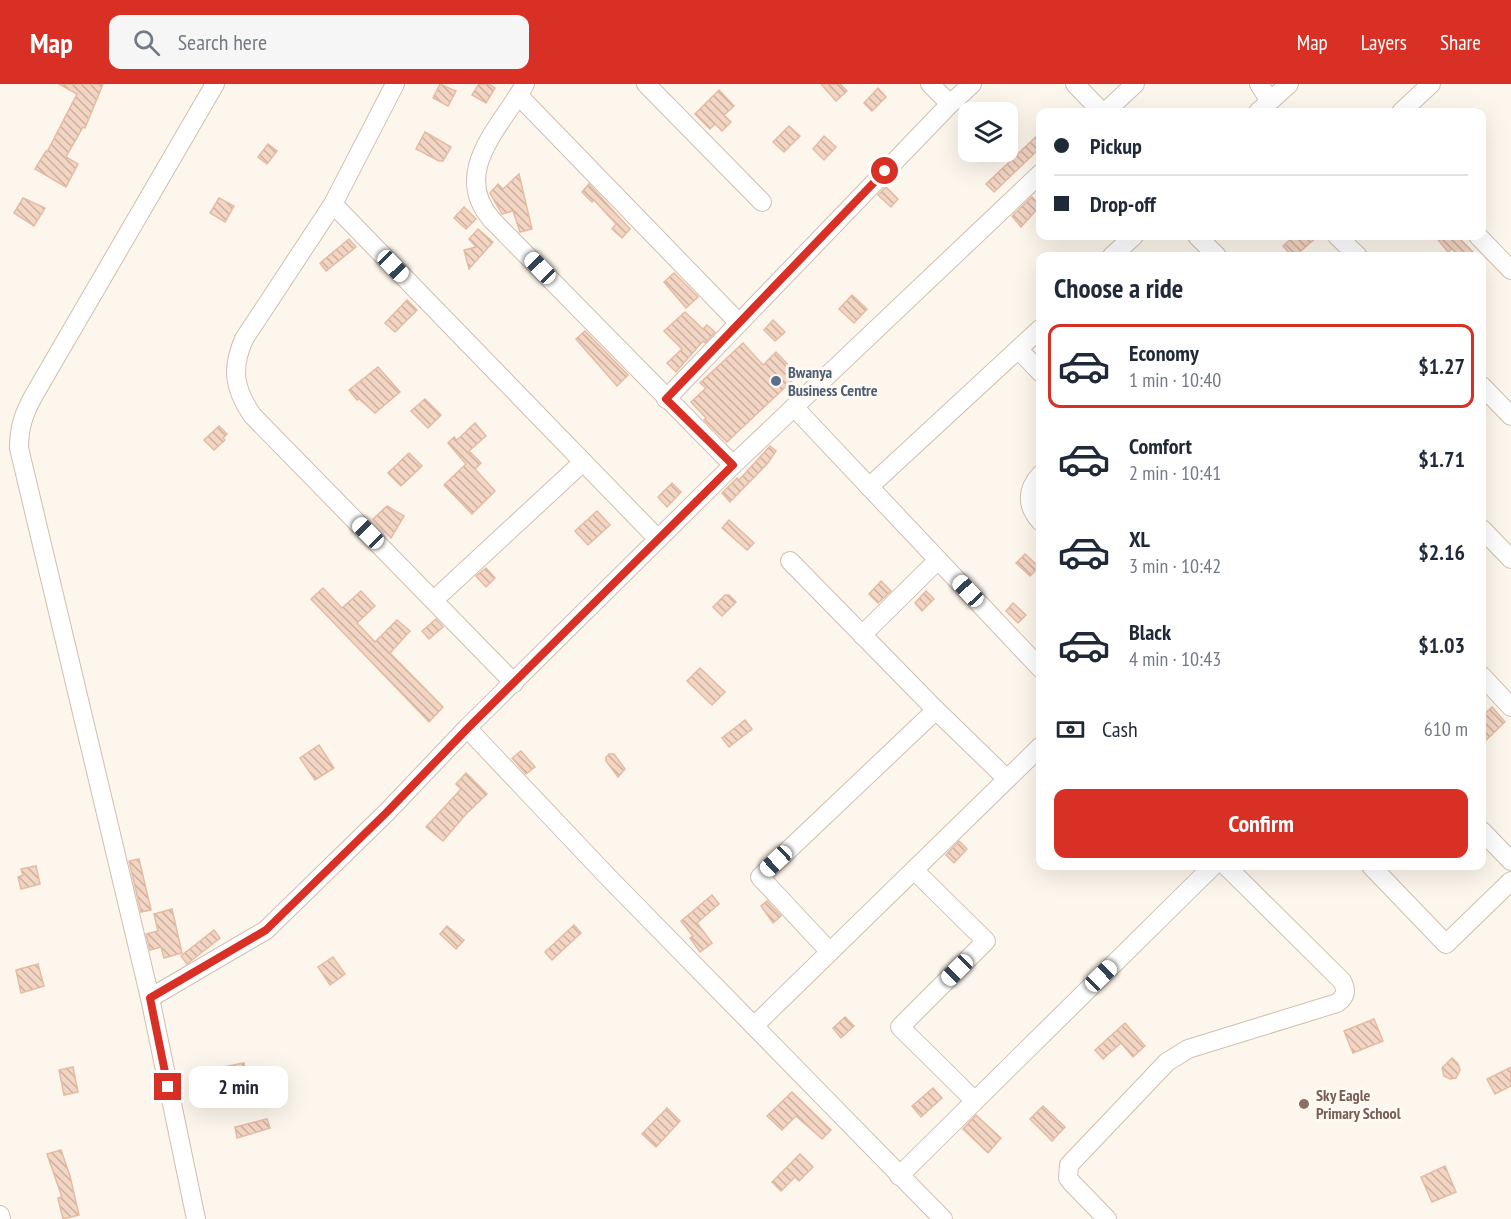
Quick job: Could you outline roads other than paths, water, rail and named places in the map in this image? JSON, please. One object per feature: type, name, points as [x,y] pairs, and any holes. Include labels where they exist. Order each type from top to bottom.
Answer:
[{"type":"street","points":[[196,1219],[150,998],[23,466],[19,448],[19,430],[34,395],[215,84]]},
{"type":"street","points":[[395,84],[333,204],[244,339],[236,363],[237,387],[252,415],[514,683]]},
{"type":"street","points":[[646,84],[762,202]]},
{"type":"street","points":[[930,84],[950,104]]},
{"type":"street","points":[[666,399],[950,104],[972,84]]},
{"type":"street","points":[[1075,84],[1099,108]]},
{"type":"street","points":[[1108,108],[1135,84]]},
{"type":"street","points":[[1259,84],[1264,107]]},
{"type":"street","points":[[1264,107],[1289,84]]},
{"type":"street","points":[[1405,108],[1431,84]]},
{"type":"street","points":[[733,465],[492,220],[480,203],[475,185],[478,163],[522,90],[739,323]]},
{"type":"street","points":[[150,998],[266,930],[733,465],[1036,178]]},
{"type":"street","points":[[333,204],[658,539]]},
{"type":"street","points":[[1116,252],[1130,240]]},
{"type":"street","points":[[1201,240],[1213,252]]},
{"type":"street","points":[[1341,240],[1354,252]]},
{"type":"street","points":[[1482,240],[1511,270]]},
{"type":"street","points":[[869,487],[1036,333]]},
{"type":"street","points":[[1019,350],[1036,368]]},
{"type":"street","points":[[1486,390],[1511,416]]},
{"type":"street","points":[[794,407],[1036,664]]},
{"type":"street","points":[[434,600],[583,462]]},
{"type":"street","points":[[1036,480],[1029,500],[1036,517]]},
{"type":"street","points":[[1486,533],[1511,559]]},
{"type":"street","points":[[862,635],[938,560]]},
{"type":"street","points":[[790,561],[1007,779]]},
{"type":"street","points":[[1486,680],[1511,707]]},
{"type":"street","points":[[830,952],[760,877],[936,710]]},
{"type":"street","points":[[468,728],[609,878],[943,1219]]},
{"type":"street","points":[[754,1026],[1036,751]]},
{"type":"street","points":[[1486,835],[1511,861]]},
{"type":"street","points":[[914,870],[986,941],[900,1027],[975,1101]]},
{"type":"street","points":[[899,1176],[1209,870]]},
{"type":"street","points":[[1107,1219],[1068,1178],[1068,1165],[1167,1062],[1188,1049],[1337,1003],[1346,993],[1342,981],[1230,870]]},
{"type":"street","points":[[1375,870],[1446,944],[1511,881]]},
{"type":"place","name":"Bwanya Business Centre","points":[[776,381]]},
{"type":"place","name":"Sky Eagle Primary School","points":[[1304,1104]]}]
